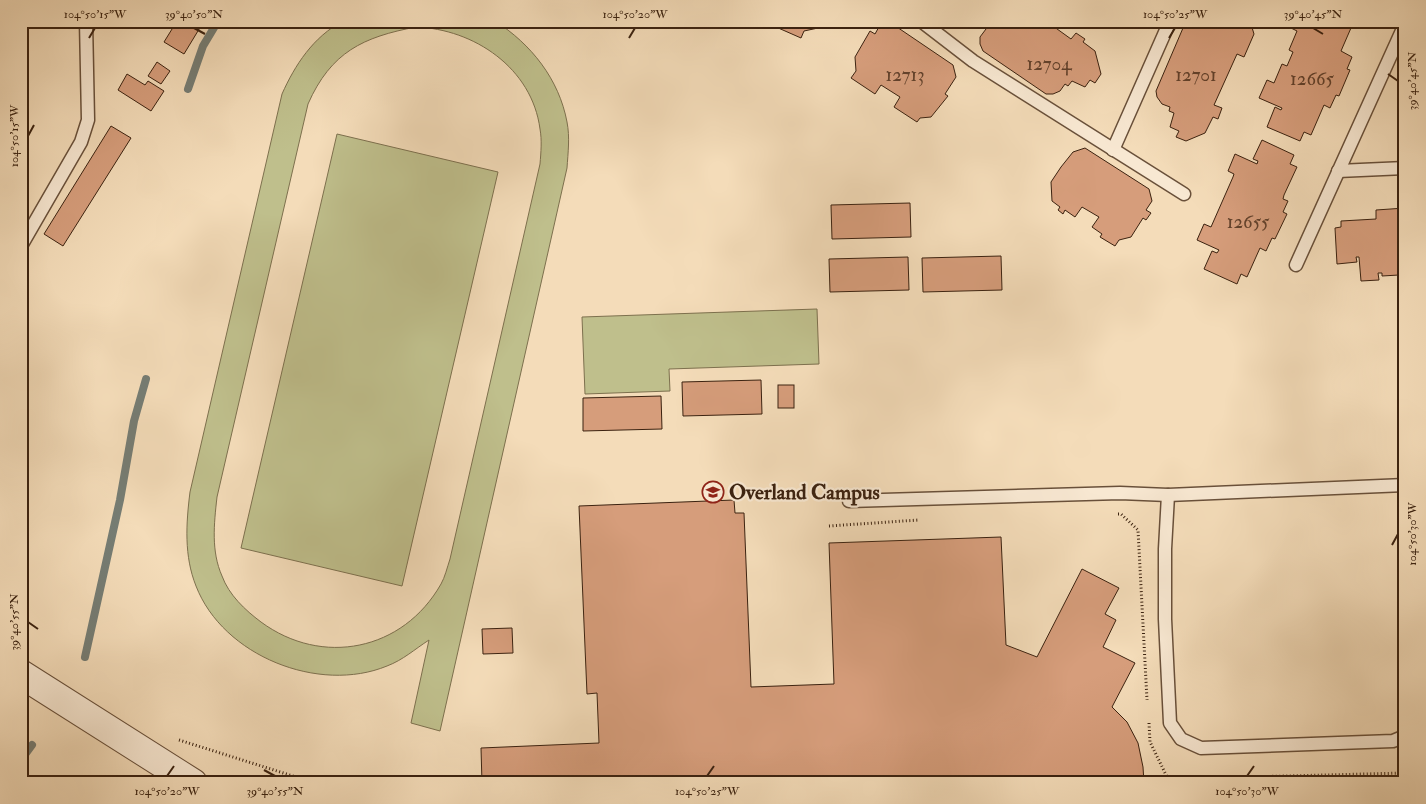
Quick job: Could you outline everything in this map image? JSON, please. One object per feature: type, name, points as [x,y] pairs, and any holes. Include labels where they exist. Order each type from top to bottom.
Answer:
[{"type":"street","points":[[21,674],[193,783]]},
{"type":"lane","points":[[21,246],[63,176],[81,142],[86,127],[88,120],[88,98],[86,21]]},
{"type":"lane","points":[[921,21],[973,61],[1184,194]]},
{"type":"lane","points":[[1113,150],[1170,21]]},
{"type":"lane","points":[[1296,266],[1405,24]]},
{"type":"lane","points":[[1338,171],[1405,168]]},
{"type":"lane","points":[[849,501],[1120,493],[1168,495],[1405,485]]},
{"type":"lane","points":[[1168,495],[1164,549],[1168,690],[1170,723],[1181,739],[1201,748],[1393,741],[1405,736]]},
{"type":"path","points":[[1111,514],[1121,514],[1138,530],[1148,703]]},
{"type":"path","points":[[829,526],[924,520]]},
{"type":"path","points":[[1148,723],[1150,742],[1168,781],[1405,773]]},
{"type":"path","points":[[179,740],[315,783]]},
{"type":"green space","points":[[343,21],[495,21],[520,40],[542,64],[557,91],[568,128],[567,168],[440,731],[411,723],[429,640],[393,664],[360,673],[332,675],[304,671],[276,663],[250,649],[228,632],[209,611],[196,586],[189,563],[187,528],[190,492],[282,94],[299,62],[314,43]],"holes":[[[416,27],[438,29],[459,35],[479,44],[513,70],[535,107],[541,133],[540,164],[450,559],[441,584],[425,607],[405,625],[383,637],[360,645],[335,647],[310,644],[285,636],[261,622],[243,607],[229,590],[216,557],[214,527],[217,497],[308,104],[327,71],[338,59],[351,50],[365,42],[397,31]]]},
{"type":"green space","points":[[337,134],[498,172],[402,586],[241,548]]},
{"type":"green space","points":[[817,309],[819,364],[669,369],[670,391],[585,394],[582,317]]},
{"type":"building","points":[[177,21],[204,21],[184,54],[164,42]]},
{"type":"building","points":[[778,21],[821,21],[818,28],[804,31],[801,38],[776,27]]},
{"type":"building","points":[[985,21],[1046,21],[1071,39],[1076,33],[1085,39],[1083,42],[1095,51],[1101,74],[1095,83],[1090,80],[1085,87],[1072,81],[1068,86],[1065,84],[1060,91],[1046,94],[983,51],[980,37],[986,29],[983,27]]},
{"type":"building","points":[[1186,21],[1250,21],[1254,34],[1244,57],[1237,54],[1214,105],[1222,108],[1218,119],[1213,117],[1205,133],[1186,141],[1176,137],[1179,131],[1170,127],[1174,113],[1169,111],[1170,107],[1162,104],[1157,97],[1156,91]]},
{"type":"building","points":[[1294,21],[1354,21],[1341,51],[1352,57],[1347,69],[1350,70],[1339,96],[1336,95],[1330,108],[1324,105],[1311,135],[1304,132],[1300,141],[1267,127],[1275,107],[1281,110],[1282,108],[1259,98],[1267,80],[1274,83],[1282,64],[1287,66],[1293,52],[1289,50],[1297,31],[1291,28]]},
{"type":"building","points":[[891,23],[953,65],[956,77],[945,94],[948,96],[931,117],[920,118],[917,122],[894,107],[900,97],[881,85],[875,94],[851,78],[856,71],[855,57],[870,31],[875,34],[880,25]]},
{"type":"building","points":[[157,62],[170,71],[161,84],[148,76]]},
{"type":"building","points":[[127,74],[145,85],[148,81],[164,91],[151,111],[118,90]]},
{"type":"building","points":[[111,126],[131,138],[63,246],[44,234]]},
{"type":"building","points":[[1262,140],[1294,155],[1290,164],[1297,167],[1284,195],[1283,199],[1288,201],[1283,212],[1287,214],[1275,239],[1272,238],[1266,251],[1260,248],[1247,277],[1241,274],[1237,284],[1204,269],[1212,251],[1217,253],[1219,250],[1197,240],[1204,224],[1211,227],[1234,174],[1228,171],[1235,154],[1257,164],[1258,161],[1253,159]]},
{"type":"building","points":[[1085,148],[1149,189],[1152,201],[1146,210],[1151,213],[1146,220],[1143,218],[1131,237],[1119,240],[1115,246],[1100,237],[1102,234],[1092,227],[1099,217],[1082,207],[1075,217],[1065,210],[1063,214],[1058,210],[1060,207],[1052,201],[1051,182],[1073,152]]},
{"type":"building","points":[[910,203],[911,237],[832,239],[831,205]]},
{"type":"building","points":[[1405,208],[1405,267],[1400,267],[1399,275],[1382,276],[1382,273],[1378,273],[1379,280],[1361,281],[1359,257],[1356,257],[1357,262],[1337,264],[1335,228],[1341,227],[1341,221],[1376,219],[1376,210]]},
{"type":"building","points":[[1001,256],[1002,290],[923,292],[922,258]]},
{"type":"building","points":[[908,257],[909,290],[830,292],[829,259]]},
{"type":"building","points":[[761,380],[762,414],[683,416],[682,382]]},
{"type":"building","points":[[778,385],[794,385],[794,408],[778,408]]},
{"type":"building","points":[[661,396],[662,429],[583,431],[583,398]]},
{"type":"building","points":[[734,500],[735,513],[744,513],[751,687],[834,684],[829,543],[1001,537],[1006,645],[1037,657],[1082,569],[1119,588],[1105,614],[1116,620],[1103,647],[1135,663],[1112,707],[1127,722],[1138,743],[1144,783],[482,783],[481,748],[599,743],[597,693],[587,694],[579,506]]},
{"type":"building","points":[[512,628],[513,653],[483,654],[482,629]]},
{"type":"waterway","points":[[188,89],[203,46],[218,21]]},
{"type":"waterway","points":[[85,657],[120,500],[134,421],[146,379]]},
{"type":"waterway","points":[[21,760],[32,745]]},
{"type":"place","name":"Overland Campus","points":[[713,492]]}]
